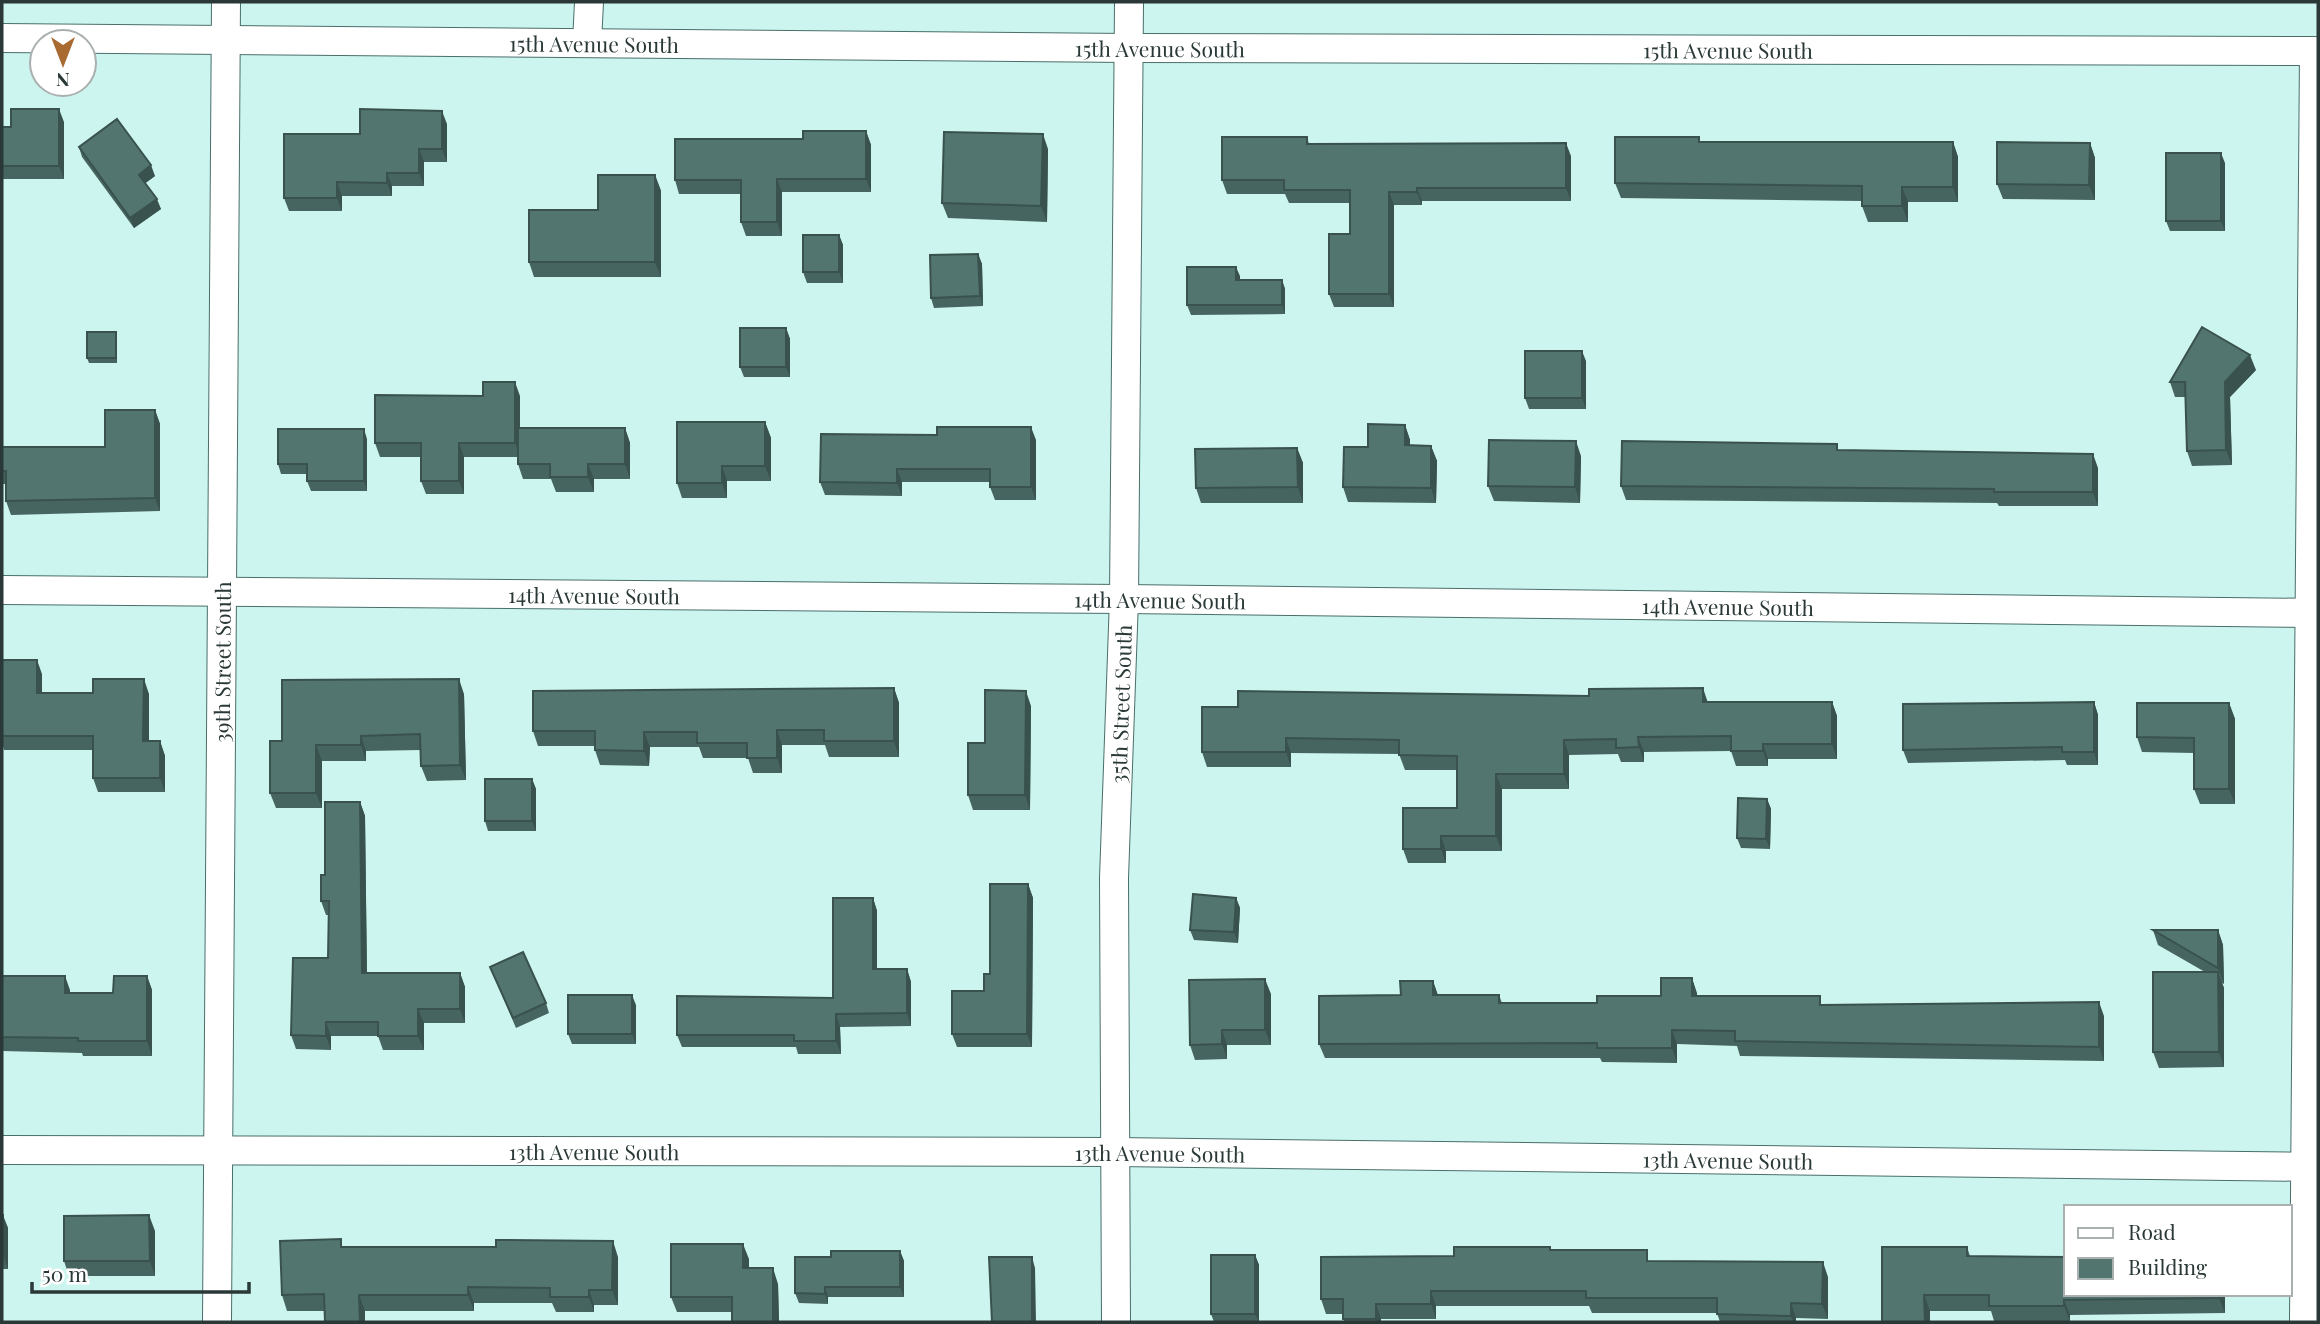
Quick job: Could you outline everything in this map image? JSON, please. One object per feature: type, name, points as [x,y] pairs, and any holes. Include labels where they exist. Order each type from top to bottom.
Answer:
[{"type":"street","name":"39th Street South","points":[[217,1322],[226,2]]},
{"type":"street","points":[[587,43],[589,2]]},
{"type":"street","name":"35th Street South","points":[[1116,1322],[1114,878],[1124,598],[1129,2]]},
{"type":"street","name":"15th Avenue South","points":[[2,38],[1129,48],[2316,51]]},
{"type":"street","points":[[2304,1322],[2312,1167],[2316,51]]},
{"type":"street","name":"14th Avenue South","points":[[2,590],[1124,598],[2314,613]]},
{"type":"street","name":"13th Avenue South","points":[[2,1150],[1117,1153],[2312,1167]]},
{"type":"building","points":[[11,109],[59,109],[59,166],[2,166],[2,127],[11,127]]},
{"type":"building","points":[[360,109],[442,111],[442,149],[419,149],[419,173],[387,173],[387,183],[337,182],[337,198],[284,198],[284,134],[360,134]]},
{"type":"building","points":[[117,119],[151,165],[139,175],[157,199],[130,218],[79,147]]},
{"type":"building","points":[[803,131],[866,131],[866,179],[777,179],[777,222],[741,222],[741,180],[675,180],[675,139],[803,139]]},
{"type":"building","points":[[944,132],[1043,134],[1041,206],[942,203]]},
{"type":"building","points":[[1222,137],[1307,137],[1307,144],[1566,143],[1566,188],[1417,188],[1417,192],[1389,192],[1389,294],[1329,294],[1329,234],[1350,234],[1350,190],[1284,190],[1284,180],[1222,180]]},
{"type":"building","points":[[1615,137],[1699,137],[1699,142],[1953,142],[1953,187],[1902,187],[1902,206],[1862,206],[1862,186],[1615,183]]},
{"type":"building","points":[[1997,142],[2090,143],[2089,185],[1997,184]]},
{"type":"building","points":[[2166,153],[2221,153],[2221,221],[2166,221]]},
{"type":"building","points":[[598,175],[655,175],[655,262],[529,262],[529,210],[598,210]]},
{"type":"building","points":[[803,235],[839,235],[839,272],[803,272]]},
{"type":"building","points":[[978,254],[980,296],[931,298],[930,255]]},
{"type":"building","points":[[1187,267],[1236,267],[1236,280],[1282,280],[1282,305],[1187,305]]},
{"type":"building","points":[[2202,327],[2250,355],[2225,382],[2226,450],[2187,451],[2185,382],[2170,382]]},
{"type":"building","points":[[740,328],[786,328],[786,367],[740,367]]},
{"type":"building","points":[[87,332],[116,332],[116,358],[87,358]]},
{"type":"building","points":[[1525,351],[1582,351],[1582,398],[1525,398]]},
{"type":"building","points":[[483,382],[515,382],[515,443],[459,443],[459,481],[421,481],[421,443],[375,443],[375,395],[483,396]]},
{"type":"building","points":[[105,410],[155,410],[155,498],[6,501],[6,471],[2,471],[2,447],[105,447]]},
{"type":"building","points":[[677,422],[765,422],[765,466],[722,466],[722,483],[677,483]]},
{"type":"building","points":[[1368,424],[1405,425],[1405,445],[1431,446],[1431,488],[1343,487],[1344,447],[1368,447]]},
{"type":"building","points":[[937,427],[1031,427],[1031,487],[990,487],[990,469],[897,469],[897,483],[820,482],[821,434],[937,435]]},
{"type":"building","points":[[518,428],[625,428],[625,464],[588,464],[588,477],[550,477],[550,464],[518,464]]},
{"type":"building","points":[[278,429],[364,429],[364,481],[307,481],[307,464],[278,464]]},
{"type":"building","points":[[1489,440],[1576,441],[1575,487],[1488,486]]},
{"type":"building","points":[[1622,441],[1837,444],[1837,450],[2093,454],[2093,492],[1621,486]]},
{"type":"building","points":[[1297,448],[1298,487],[1196,488],[1195,449]]},
{"type":"building","points":[[2,660],[37,660],[37,693],[93,693],[93,679],[144,679],[143,741],[160,741],[160,778],[93,778],[93,736],[2,736]]},
{"type":"building","points":[[459,679],[460,765],[421,766],[420,734],[361,736],[361,745],[316,745],[316,793],[270,793],[270,741],[282,741],[282,680]]},
{"type":"building","points":[[894,688],[894,741],[824,741],[824,730],[777,730],[777,758],[747,758],[747,743],[697,743],[697,732],[644,732],[644,751],[595,750],[595,731],[533,731],[533,691]]},
{"type":"building","points":[[1703,688],[1703,702],[1832,702],[1832,744],[1763,744],[1763,751],[1731,751],[1731,736],[1638,737],[1639,747],[1616,748],[1616,739],[1564,740],[1564,774],[1496,774],[1496,836],[1441,836],[1441,849],[1403,849],[1403,808],[1457,808],[1457,756],[1399,755],[1399,740],[1286,738],[1286,752],[1202,752],[1202,707],[1238,707],[1238,691],[1589,696],[1589,689]]},
{"type":"building","points":[[985,690],[1026,691],[1025,795],[968,795],[968,743],[985,743]]},
{"type":"building","points":[[2094,702],[2094,752],[2062,752],[2062,747],[1903,750],[1903,704]]},
{"type":"building","points":[[2137,703],[2229,703],[2229,789],[2194,789],[2194,738],[2137,737]]},
{"type":"building","points":[[485,779],[532,779],[532,821],[485,821]]},
{"type":"building","points":[[1738,798],[1767,799],[1766,839],[1737,838]]},
{"type":"building","points":[[325,802],[360,802],[362,973],[460,973],[460,1009],[418,1009],[418,1036],[378,1036],[378,1022],[326,1022],[326,1036],[291,1035],[293,958],[328,958],[329,901],[321,901],[321,875],[325,875]]},
{"type":"building","points":[[990,884],[1028,884],[1027,1034],[952,1034],[952,991],[984,991],[984,974],[990,974]]},
{"type":"building","points":[[1193,894],[1236,898],[1234,932],[1190,930]]},
{"type":"building","points":[[833,898],[873,898],[873,969],[907,969],[907,1013],[836,1014],[836,1041],[794,1041],[794,1035],[677,1035],[677,996],[833,998]]},
{"type":"building","points":[[2153,930],[2218,930],[2218,968]]},
{"type":"building","points":[[523,952],[546,1003],[513,1018],[490,967]]},
{"type":"building","points":[[2153,972],[2218,972],[2219,1052],[2153,1052]]},
{"type":"building","points":[[2,976],[65,976],[65,993],[113,993],[114,976],[147,976],[147,1041],[2,1037]]},
{"type":"building","points":[[1661,978],[1692,978],[1692,996],[1820,996],[1820,1005],[2099,1002],[2099,1047],[1735,1041],[1735,1031],[1672,1030],[1672,1048],[1597,1048],[1597,1043],[1319,1044],[1319,996],[1401,995],[1400,981],[1433,981],[1433,995],[1499,995],[1499,1003],[1597,1003],[1597,996],[1661,996]]},
{"type":"building","points":[[1265,979],[1265,1030],[1222,1030],[1222,1044],[1190,1045],[1189,980]]},
{"type":"building","points":[[568,995],[632,995],[632,1034],[568,1034]]},
{"type":"building","points":[[3,1215],[3,1256],[2,1256]]},
{"type":"building","points":[[149,1215],[150,1261],[64,1261],[64,1216]]},
{"type":"building","points":[[341,1239],[341,1247],[496,1247],[496,1240],[613,1241],[612,1290],[589,1290],[589,1297],[550,1297],[550,1288],[468,1287],[468,1295],[359,1295],[360,1322],[325,1322],[324,1294],[282,1295],[280,1241]]},
{"type":"building","points":[[671,1244],[743,1244],[743,1268],[773,1268],[773,1322],[732,1322],[732,1297],[671,1297]]},
{"type":"building","points":[[1454,1247],[1647,1250],[1647,1261],[1823,1262],[1822,1304],[1791,1303],[1791,1316],[1717,1314],[1717,1298],[1586,1298],[1586,1291],[1431,1291],[1431,1304],[1376,1304],[1376,1319],[1343,1319],[1343,1299],[1321,1299],[1321,1257],[1454,1256]]},
{"type":"building","points":[[1882,1247],[1967,1247],[1967,1256],[2064,1257],[2064,1296],[2219,1296],[2064,1300],[2064,1306],[1989,1306],[1989,1295],[1924,1295],[1925,1322],[1882,1322]]},
{"type":"building","points":[[831,1251],[900,1251],[900,1287],[825,1287],[825,1294],[795,1293],[795,1257],[831,1257]]},
{"type":"building","points":[[1211,1255],[1255,1255],[1255,1314],[1211,1314]]},
{"type":"building","points":[[989,1257],[1032,1257],[1032,1322],[992,1322]]}]
